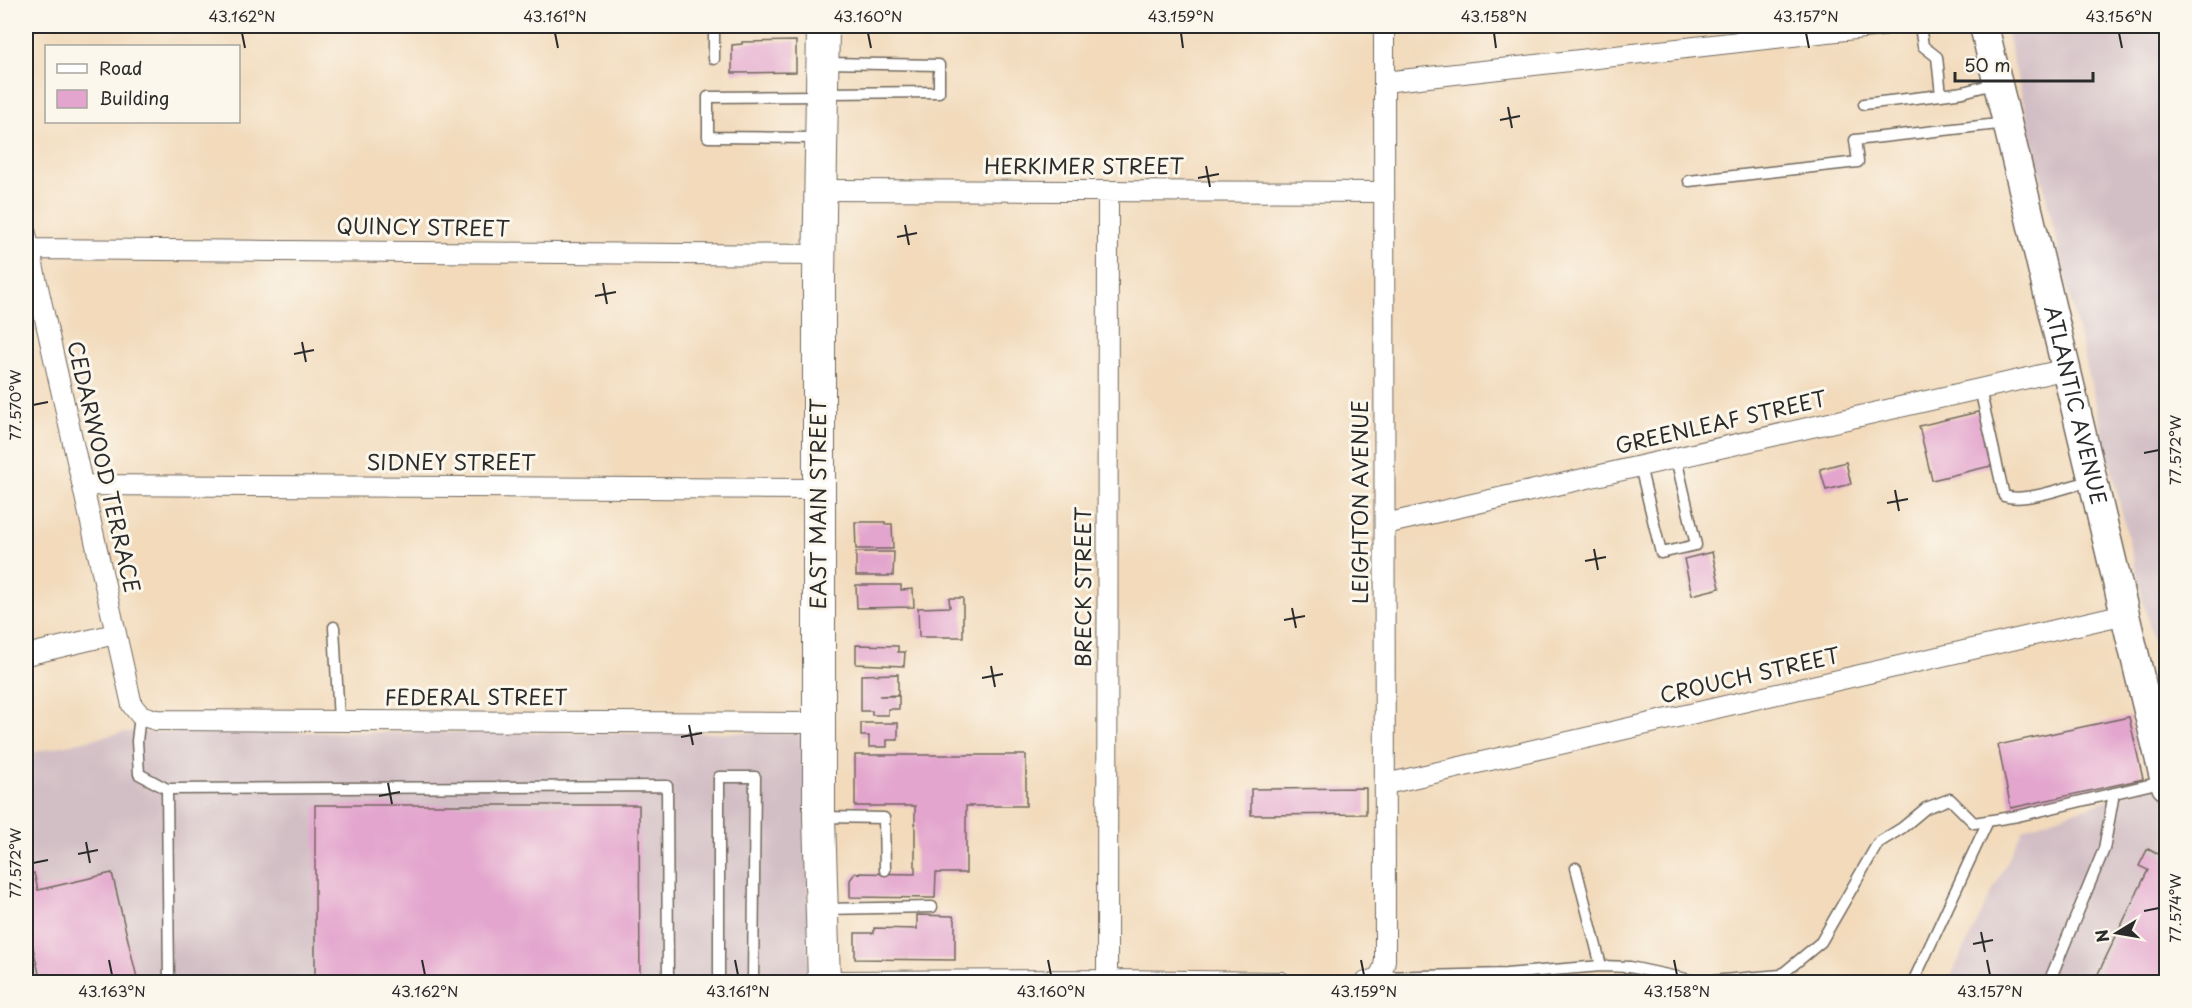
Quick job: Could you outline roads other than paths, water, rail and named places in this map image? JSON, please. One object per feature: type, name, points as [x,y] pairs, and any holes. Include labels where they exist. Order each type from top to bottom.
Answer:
[{"type":"main road","name":"EAST MAIN STREET","points":[[823,26],[820,190],[819,817],[824,982]]},
{"type":"main road","name":"ATLANTIC AVENUE","points":[[1984,26],[2166,784]]},
{"type":"street","name":"LEIGHTON AVENUE","points":[[1372,980],[1383,972],[1385,960],[1384,26]]},
{"type":"street","points":[[1384,82],[1881,26]]},
{"type":"street","name":"HERKIMER STREET","points":[[820,190],[1384,192]]},
{"type":"street","name":"BRECK STREET","points":[[1107,981],[1108,192]]},
{"type":"street","name":"QUINCY STREET","points":[[27,243],[820,255]]},
{"type":"street","name":"CEDARWOOD TERRACE","points":[[27,243],[132,705],[138,713]]},
{"type":"street","name":"GREENLEAF STREET","points":[[1385,524],[2067,369]]},
{"type":"street","name":"SIDNEY STREET","points":[[82,485],[819,489]]},
{"type":"street","name":"CROUCH STREET","points":[[1386,784],[2125,614]]},
{"type":"street","points":[[26,655],[116,634]]},
{"type":"street","name":"FEDERAL STREET","points":[[138,713],[156,720],[819,723]]},
{"type":"street","points":[[824,982],[1281,982]]},
{"type":"lane","points":[[714,26],[714,59]]},
{"type":"lane","points":[[1920,26],[1923,46],[1937,57],[1941,95]]},
{"type":"lane","points":[[821,138],[708,137],[708,97],[823,84],[939,65],[939,92],[823,84]]},
{"type":"lane","points":[[1864,104],[1963,93],[1998,83]]},
{"type":"lane","points":[[1689,182],[1858,162],[1855,140],[2007,123]]},
{"type":"lane","points":[[1980,389],[2004,496],[2011,498],[2033,495],[2093,480]]},
{"type":"lane","points":[[1640,466],[1661,553],[1696,545],[1676,458]]},
{"type":"lane","points":[[334,627],[339,721]]},
{"type":"lane","points":[[138,713],[139,774],[167,789],[667,786],[668,982]]},
{"type":"lane","points":[[719,982],[719,777],[755,777],[753,982]]},
{"type":"lane","points":[[1372,980],[1506,974],[1601,966],[1630,967],[1700,982],[1779,979],[1821,942],[1878,843],[1902,828],[1926,808],[1950,799],[1974,823],[2018,816],[2166,784]]},
{"type":"lane","points":[[167,789],[169,982]]},
{"type":"lane","points":[[2049,982],[2104,849],[2114,794]]},
{"type":"lane","points":[[819,817],[885,818],[885,870]]},
{"type":"lane","points":[[1913,982],[1988,821]]},
{"type":"lane","points":[[1576,868],[1601,966]]},
{"type":"lane","points":[[823,909],[932,907]]}]
